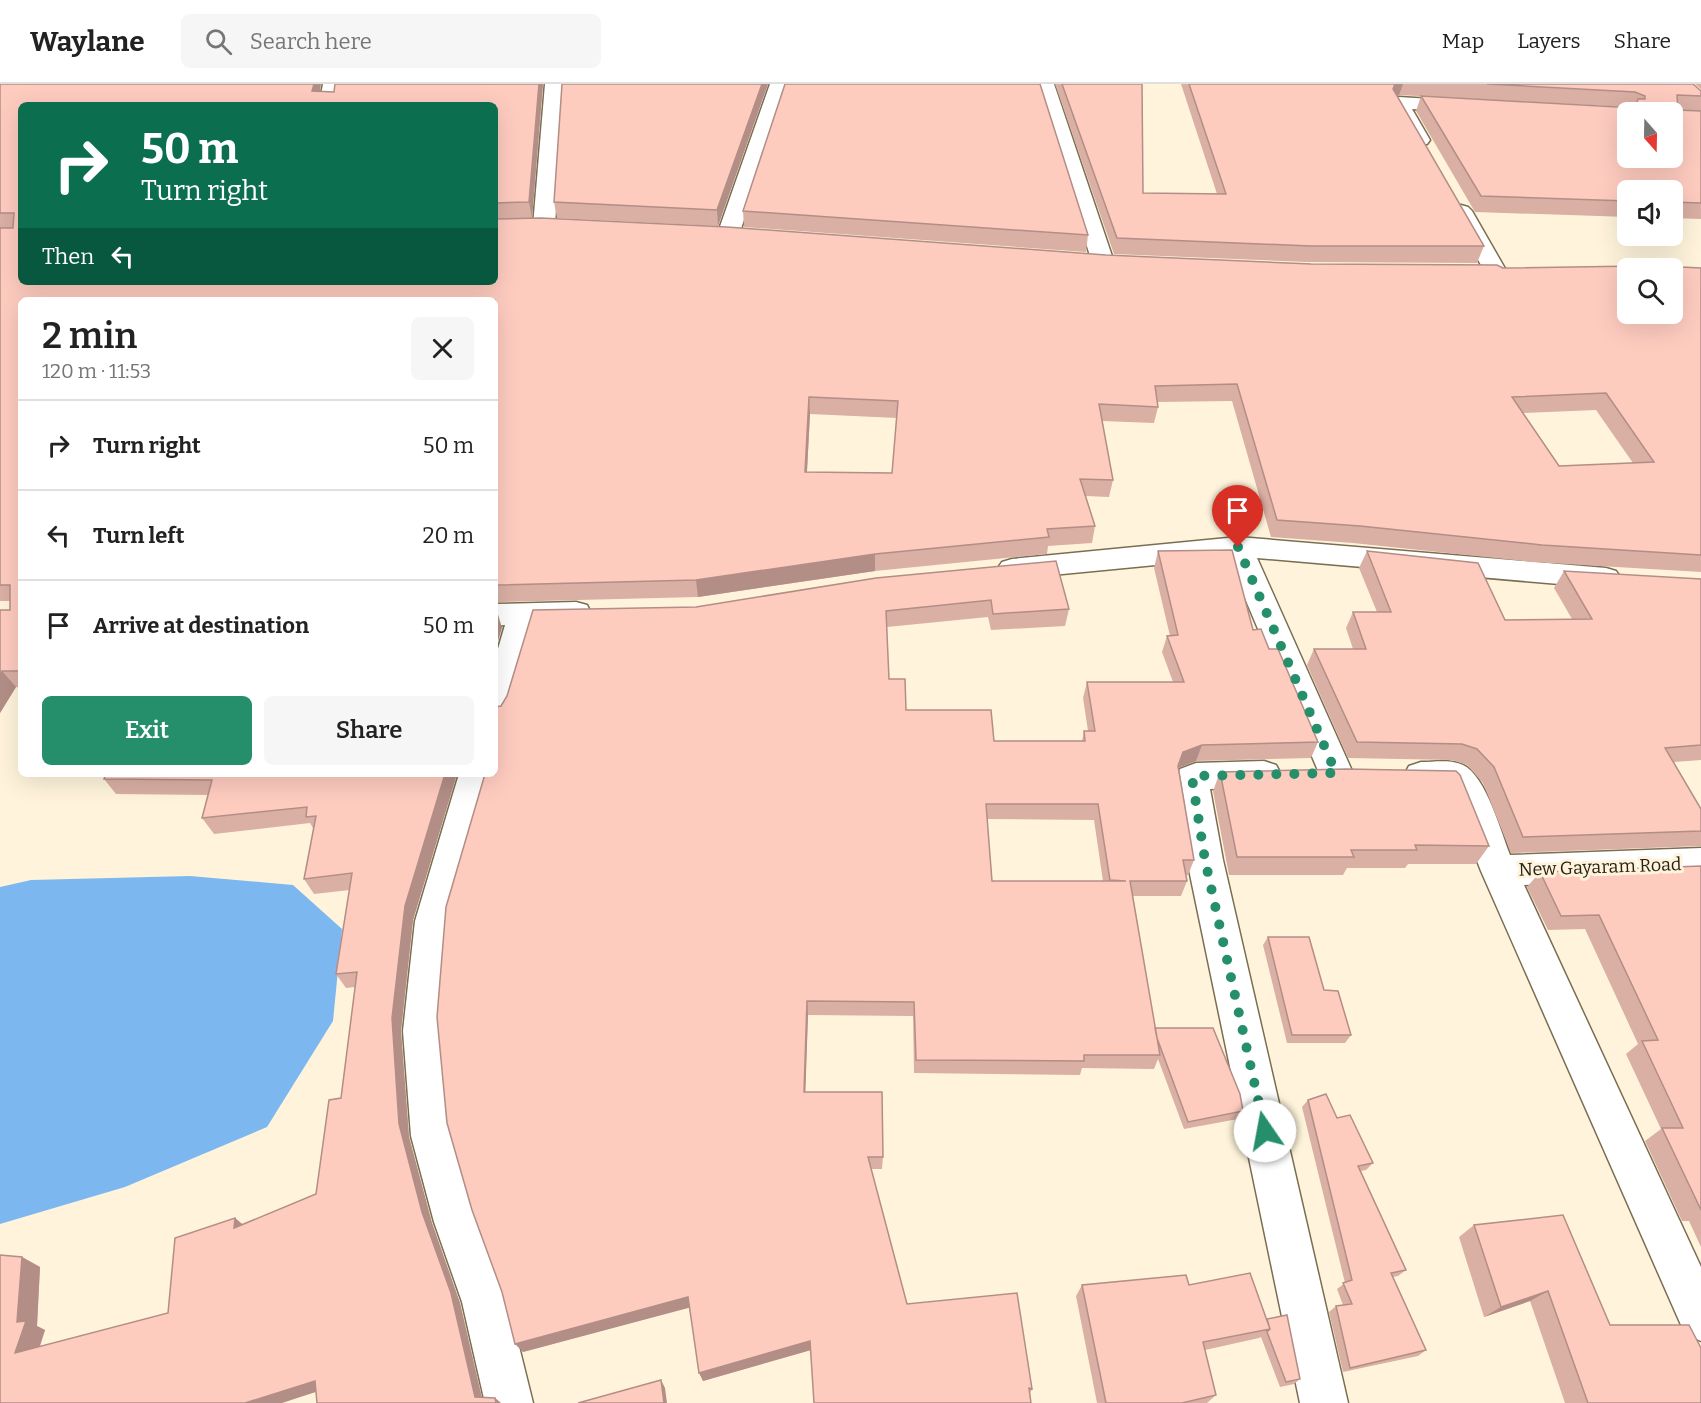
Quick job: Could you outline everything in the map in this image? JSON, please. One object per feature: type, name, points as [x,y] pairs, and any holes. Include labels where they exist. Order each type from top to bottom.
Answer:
[{"type":"street","points":[[329,102],[332,84]]},
{"type":"street","points":[[554,84],[535,226],[567,227]]},
{"type":"street","points":[[728,235],[778,84]]},
{"type":"street","points":[[1045,84],[1103,262]]},
{"type":"street","points":[[1428,153],[1399,103],[1479,107]]},
{"type":"street","points":[[1450,193],[1496,272]]},
{"type":"street","points":[[705,234],[752,237]]},
{"type":"street","points":[[1080,261],[1127,263]]},
{"type":"street","points":[[1472,272],[1520,272]]},
{"type":"street","points":[[988,571],[1238,547],[1353,555],[1532,574],[1633,580]]},
{"type":"street","points":[[1238,547],[1336,773]]},
{"type":"street","points":[[498,692],[510,614],[605,612]]},
{"type":"street","points":[[1324,1403],[1205,860],[1192,783],[1192,778],[1196,776],[1336,773],[1452,775],[1459,778],[1464,784],[1499,871],[1701,1318]]},
{"type":"street","points":[[475,777],[433,921],[423,1031],[432,1136],[456,1222],[485,1302],[509,1403]]},
{"type":"street","name":"New Gayaram Road","points":[[1499,871],[1701,863]]},
{"type":"water","points":[[190,876],[293,885],[342,929],[333,1021],[267,1127],[125,1187],[0,1224],[0,887],[31,880]]},
{"type":"building","points":[[0,84],[314,84],[312,91],[334,92],[335,84],[539,84],[529,202],[498,203],[498,102],[18,102],[18,285],[498,285],[498,219],[541,218],[727,227],[1106,255],[1311,264],[1497,265],[1503,268],[1617,266],[1617,324],[1683,324],[1683,267],[1701,268],[1701,555],[1542,545],[1360,526],[1277,520],[1237,384],[1155,386],[1158,407],[1099,404],[1113,480],[1080,479],[1095,526],[1047,529],[1049,537],[875,554],[696,580],[498,585],[498,297],[18,297],[18,671],[2,671],[0,675],[0,610],[10,610],[10,585],[0,585],[0,228],[13,228],[14,213],[0,213]],"holes":[[[1606,393],[1654,462],[1559,466],[1512,397]],[[809,397],[898,401],[892,473],[805,472]]]},
{"type":"building","points":[[562,84],[762,84],[717,210],[554,202]]},
{"type":"building","points":[[785,84],[1040,84],[1088,235],[743,211]]},
{"type":"building","points":[[1062,84],[1142,84],[1143,193],[1226,194],[1189,84],[1395,84],[1393,89],[1484,246],[1311,246],[1117,238]]},
{"type":"building","points":[[1487,84],[1693,84],[1701,91],[1701,96],[1677,95],[1677,102],[1637,102],[1638,99],[1645,99],[1645,96],[1635,92]]},
{"type":"building","points":[[1421,96],[1617,107],[1617,168],[1683,168],[1683,110],[1701,111],[1701,203],[1683,202],[1683,180],[1617,180],[1617,201],[1481,196]]},
{"type":"building","points":[[1232,550],[1253,630],[1261,629],[1269,649],[1278,649],[1318,742],[1202,745],[1183,752],[1178,766],[1194,860],[1183,860],[1187,881],[1130,881],[1160,1055],[1084,1055],[1084,1061],[916,1060],[914,1002],[807,1001],[804,1092],[882,1092],[883,1157],[868,1157],[907,1304],[1017,1293],[1032,1389],[1029,1388],[1031,1403],[814,1403],[810,1341],[699,1373],[688,1297],[515,1344],[502,1292],[472,1210],[447,1123],[437,1017],[446,907],[484,777],[498,777],[498,706],[501,706],[507,696],[533,610],[696,607],[876,578],[1056,561],[1069,609],[993,614],[991,600],[886,611],[889,679],[905,679],[906,710],[991,710],[994,741],[1085,741],[1084,731],[1095,731],[1087,682],[1184,682],[1167,636],[1178,635],[1158,551]],"holes":[[[986,804],[1098,804],[1110,880],[1126,881],[992,881]]]},
{"type":"building","points":[[1367,551],[1478,563],[1505,620],[1592,619],[1564,571],[1701,579],[1701,745],[1665,748],[1701,809],[1701,831],[1523,837],[1494,767],[1477,749],[1462,744],[1357,742],[1314,649],[1366,649],[1353,612],[1391,612]]},
{"type":"building","points":[[1346,769],[1456,771],[1460,775],[1489,846],[1415,845],[1417,850],[1351,850],[1354,857],[1237,857],[1220,772]]},
{"type":"building","points":[[105,777],[444,777],[405,906],[392,1018],[399,1124],[422,1212],[451,1293],[475,1397],[495,1398],[496,1403],[317,1403],[315,1381],[245,1403],[0,1403],[0,1255],[22,1257],[17,1322],[26,1321],[15,1353],[168,1313],[175,1238],[235,1218],[234,1228],[316,1194],[329,1100],[341,1098],[357,972],[336,974],[352,873],[304,879],[316,816],[306,817],[307,807],[202,818],[212,780],[104,779]]},
{"type":"building","points":[[1701,866],[1701,1210],[1662,1128],[1683,1128],[1642,1041],[1658,1040],[1599,915],[1561,916],[1540,872]]},
{"type":"building","points":[[1268,937],[1309,937],[1324,990],[1338,991],[1351,1035],[1292,1035]]},
{"type":"building","points":[[1155,1028],[1213,1028],[1240,1094],[1243,1111],[1188,1122]]},
{"type":"building","points":[[1326,1094],[1337,1118],[1350,1115],[1373,1163],[1358,1166],[1406,1270],[1391,1273],[1426,1350],[1350,1368],[1336,1306],[1352,1304],[1343,1283],[1352,1280],[1308,1100]]},
{"type":"building","points":[[1563,1215],[1610,1325],[1689,1325],[1701,1348],[1701,1403],[1588,1403],[1548,1291],[1501,1307],[1474,1225]]},
{"type":"building","points":[[1250,1273],[1270,1329],[1203,1342],[1216,1395],[1182,1403],[1106,1403],[1082,1285],[1186,1275],[1189,1285]]},
{"type":"building","points":[[1287,1315],[1300,1379],[1286,1382],[1267,1332],[1270,1329],[1267,1319]]},
{"type":"building","points":[[661,1380],[664,1403],[578,1403]]},
{"type":"route","points":[[1238,547],[1336,773],[1196,776],[1192,778],[1205,860],[1265,1131]]}]
